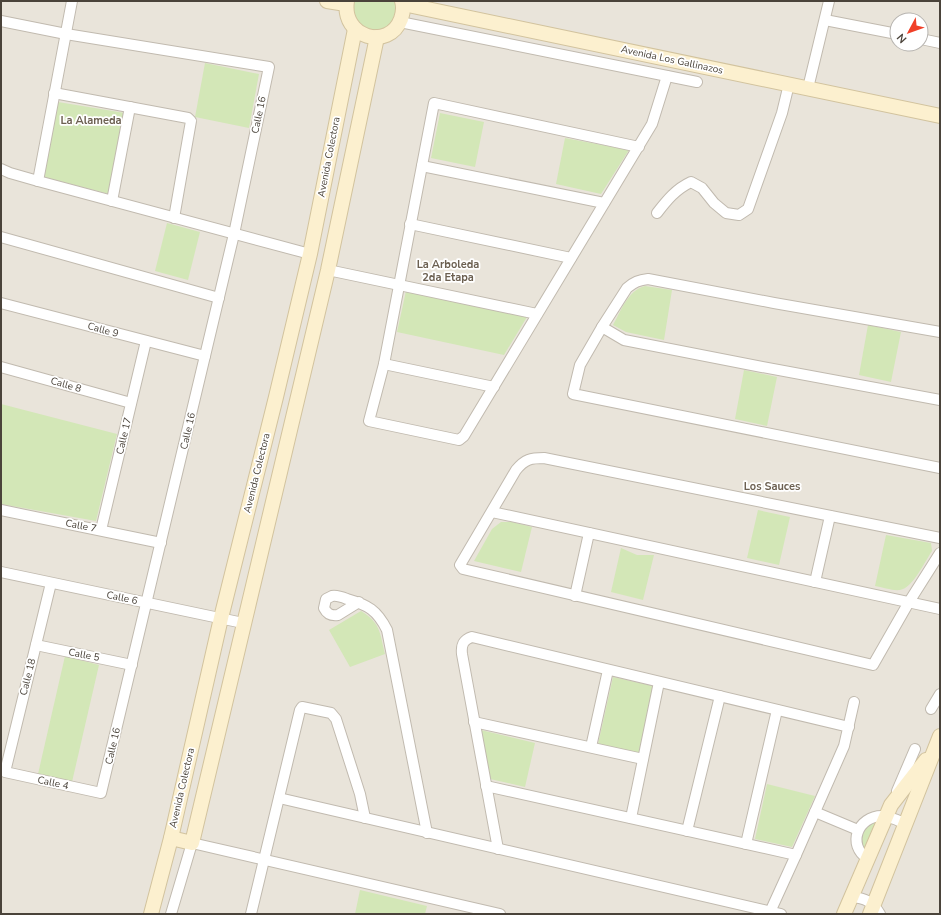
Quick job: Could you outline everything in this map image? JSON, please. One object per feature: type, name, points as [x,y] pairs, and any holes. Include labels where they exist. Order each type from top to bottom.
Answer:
[{"type":"street","points":[[38,181],[72,1]]},
{"type":"street","points":[[327,1],[346,2],[347,18],[351,26],[368,36],[377,37],[387,35],[395,29],[400,22],[403,13],[403,3]]},
{"type":"street","points":[[808,88],[829,1]]},
{"type":"street","name":"Avenida Los Gallinazos","points":[[403,3],[940,116]]},
{"type":"street","points":[[825,20],[889,32]]},
{"type":"street","points":[[1,21],[66,34]]},
{"type":"street","name":"Avenida Los Gallinazos","points":[[400,22],[697,82]]},
{"type":"street","name":"Avenida Colectora","points":[[151,914],[171,838],[221,618],[310,254],[355,29]]},
{"type":"street","name":"Calle 16","points":[[66,34],[269,66],[234,234],[101,793]]},
{"type":"street","points":[[171,914],[192,842],[328,270],[377,37]]},
{"type":"street","points":[[929,41],[940,43]]},
{"type":"street","points":[[639,147],[434,103],[384,364],[369,421],[459,440],[464,436],[639,147],[652,124],[667,76]]},
{"type":"street","points":[[657,213],[681,187],[691,182],[702,188],[714,203],[726,213],[739,215],[748,209],[782,113],[789,84]]},
{"type":"street","points":[[54,93],[188,118],[191,121],[174,218]]},
{"type":"street","points":[[112,201],[130,107]]},
{"type":"street","points":[[422,166],[604,203]]},
{"type":"street","points":[[1,168],[10,173],[38,181],[310,254]]},
{"type":"street","points":[[410,224],[571,258]]},
{"type":"street","points":[[1,238],[219,298]]},
{"type":"street","points":[[328,270],[537,314]]},
{"type":"street","points":[[940,332],[648,279],[640,280],[627,288],[602,327],[580,365],[573,394],[940,468]]},
{"type":"street","name":"Calle 9","points":[[1,304],[205,356]]},
{"type":"street","points":[[602,327],[624,340],[940,400]]},
{"type":"street","name":"Calle 17","points":[[101,530],[146,341]]},
{"type":"street","points":[[384,364],[494,387]]},
{"type":"street","name":"Calle 8","points":[[1,366],[131,403]]},
{"type":"street","points":[[940,538],[544,458],[533,458],[523,462],[516,470],[460,565],[463,569],[873,665],[909,602],[940,553]]},
{"type":"street","name":"Calle 7","points":[[1,510],[161,543]]},
{"type":"street","points":[[492,512],[940,608]]},
{"type":"street","points":[[815,582],[830,516]]},
{"type":"street","points":[[575,596],[589,533]]},
{"type":"street","name":"Calle 6","points":[[1,572],[243,623]]},
{"type":"street","name":"Calle 18","points":[[4,772],[51,583]]},
{"type":"street","points":[[359,602],[376,612],[387,630],[427,833]]},
{"type":"street","points":[[498,849],[462,654],[464,642],[472,637],[849,727]]},
{"type":"street","name":"Calle 5","points":[[36,645],[132,664]]},
{"type":"street","points":[[591,747],[608,670]]},
{"type":"street","points":[[631,818],[659,682]]},
{"type":"street","points":[[930,709],[940,694]]},
{"type":"street","points":[[687,831],[720,696]]},
{"type":"street","points":[[770,912],[844,746],[854,702]]},
{"type":"street","points":[[251,914],[300,710],[302,707],[331,713],[336,719],[360,794],[365,818]]},
{"type":"street","points":[[746,844],[777,710]]},
{"type":"street","points":[[474,722],[643,759]]},
{"type":"street","points":[[875,911],[906,824],[940,736]]},
{"type":"street","points":[[844,914],[915,749]]},
{"type":"street","points":[[868,859],[860,851],[857,844],[856,837],[858,830],[868,819],[889,811],[935,749]]},
{"type":"street","name":"Calle 4","points":[[4,772],[101,793]]},
{"type":"street","points":[[486,786],[796,856]]},
{"type":"street","points":[[279,798],[781,914]]},
{"type":"street","points":[[889,811],[906,824]]},
{"type":"street","points":[[815,812],[858,830]]},
{"type":"street","points":[[171,838],[500,914]]},
{"type":"street","points":[[852,897],[861,898],[870,902],[875,911]]},
{"type":"shaded area","points":[[1,1],[940,1],[940,914],[1,914]]},
{"type":"green space","points":[[351,1],[398,1],[399,10],[388,29],[372,32],[358,26]]},
{"type":"green space","points":[[205,63],[259,74],[249,128],[195,117]]},
{"type":"green space","points":[[58,102],[125,113],[109,194],[44,177]]},
{"type":"green space","points":[[440,113],[484,122],[475,167],[431,158]]},
{"type":"green space","points":[[565,138],[629,150],[601,194],[556,184]]},
{"type":"green space","points":[[167,223],[200,232],[188,280],[155,271]]},
{"type":"green space","points":[[645,286],[672,290],[664,340],[626,332],[613,325],[630,296],[639,288]]},
{"type":"green space","points":[[406,291],[527,317],[504,355],[397,332]]},
{"type":"green space","points":[[868,325],[901,332],[891,382],[859,375]]},
{"type":"green space","points":[[744,370],[777,377],[767,426],[735,419]]},
{"type":"green space","points":[[1,404],[117,434],[96,521],[1,504]]},
{"type":"green space","points":[[758,510],[790,517],[779,565],[747,558]]},
{"type":"green space","points":[[501,522],[512,522],[532,527],[521,572],[474,561],[492,529]]},
{"type":"green space","points":[[886,535],[931,543],[932,551],[918,574],[910,584],[900,590],[875,586]]},
{"type":"green space","points":[[621,548],[637,555],[654,555],[643,600],[611,592]]},
{"type":"green space","points":[[361,611],[368,615],[379,630],[385,654],[350,667],[329,630]]},
{"type":"green space","points":[[65,656],[99,665],[72,782],[38,774]]},
{"type":"green space","points":[[613,677],[653,686],[639,754],[598,744]]},
{"type":"green space","points":[[481,730],[535,743],[525,787],[490,779]]},
{"type":"green space","points":[[767,784],[815,796],[792,847],[755,839]]},
{"type":"green space","points":[[879,821],[866,852],[861,841],[862,833],[871,823]]},
{"type":"green space","points":[[360,890],[427,906],[425,914],[355,914]]},
{"type":"district","name":"La Alameda","points":[[91,120]]},
{"type":"district","name":"La Arboleda 2da Etapa","points":[[448,270]]},
{"type":"district","name":"Los Sauces","points":[[772,486]]}]
